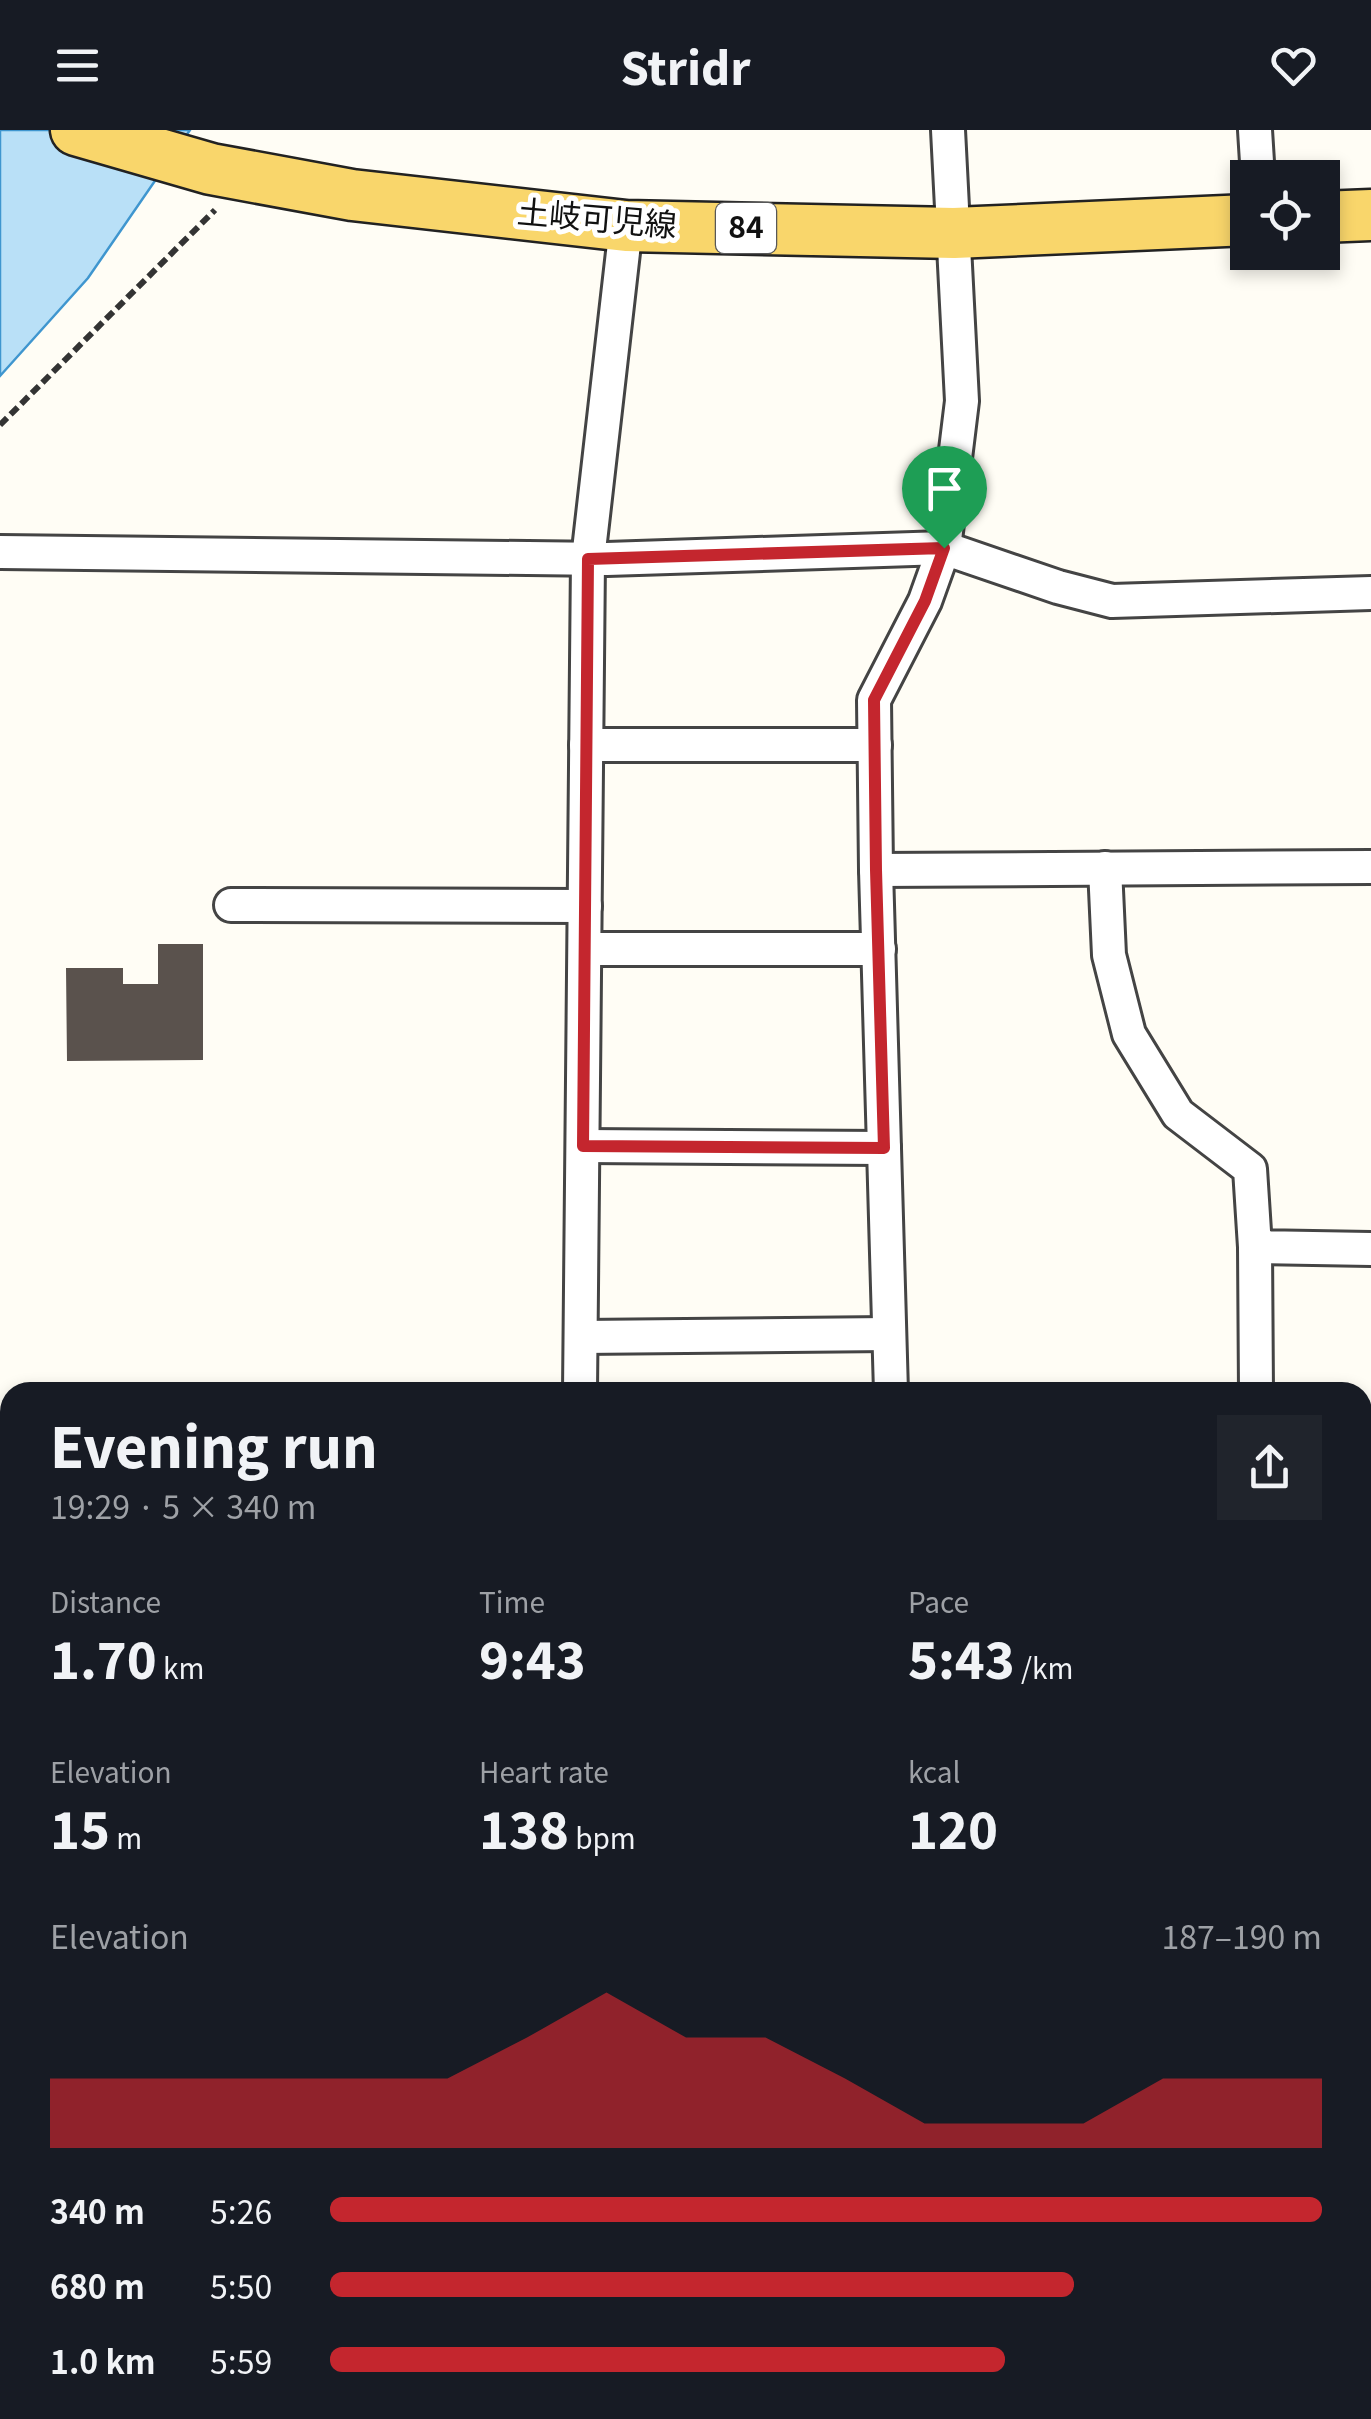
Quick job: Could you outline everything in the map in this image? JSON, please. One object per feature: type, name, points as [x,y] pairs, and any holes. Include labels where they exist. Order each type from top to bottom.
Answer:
[{"type":"main road","name":"土岐可児線","points":[[76,130],[229,172],[352,196],[626,226],[954,233],[1230,221]]},
{"type":"main road","points":[[1340,216],[1371,215]]},
{"type":"street","points":[[890,1382],[874,700],[925,601],[944,548],[962,401],[948,130]]},
{"type":"street","points":[[1255,130],[1257,160]]},
{"type":"street","points":[[580,1382],[588,559],[626,226]]},
{"type":"street","points":[[0,552],[588,559],[944,548],[1112,601],[1371,593]]},
{"type":"street","points":[[586,745],[875,745]]},
{"type":"street","points":[[876,870],[1371,867]]},
{"type":"street","points":[[1105,868],[1109,956],[1130,1034],[1178,1114],[1250,1169],[1256,1382]]},
{"type":"street","points":[[231,905],[585,906]]},
{"type":"street","points":[[585,949],[879,949]]},
{"type":"street","points":[[583,1146],[884,1148]]},
{"type":"street","points":[[1254,1247],[1371,1249]]},
{"type":"street","points":[[581,1337],[889,1334]]},
{"type":"path","points":[[0,426],[132,296],[229,172]]},
{"type":"water","points":[[0,130],[190,130],[88,278],[0,376]]},
{"type":"building","points":[[158,944],[203,944],[203,1060],[67,1061],[66,968],[123,968],[123,984],[158,984]]},
{"type":"route","points":[[944,548],[925,601],[874,700],[884,1148],[583,1146],[588,559],[944,548]]}]
